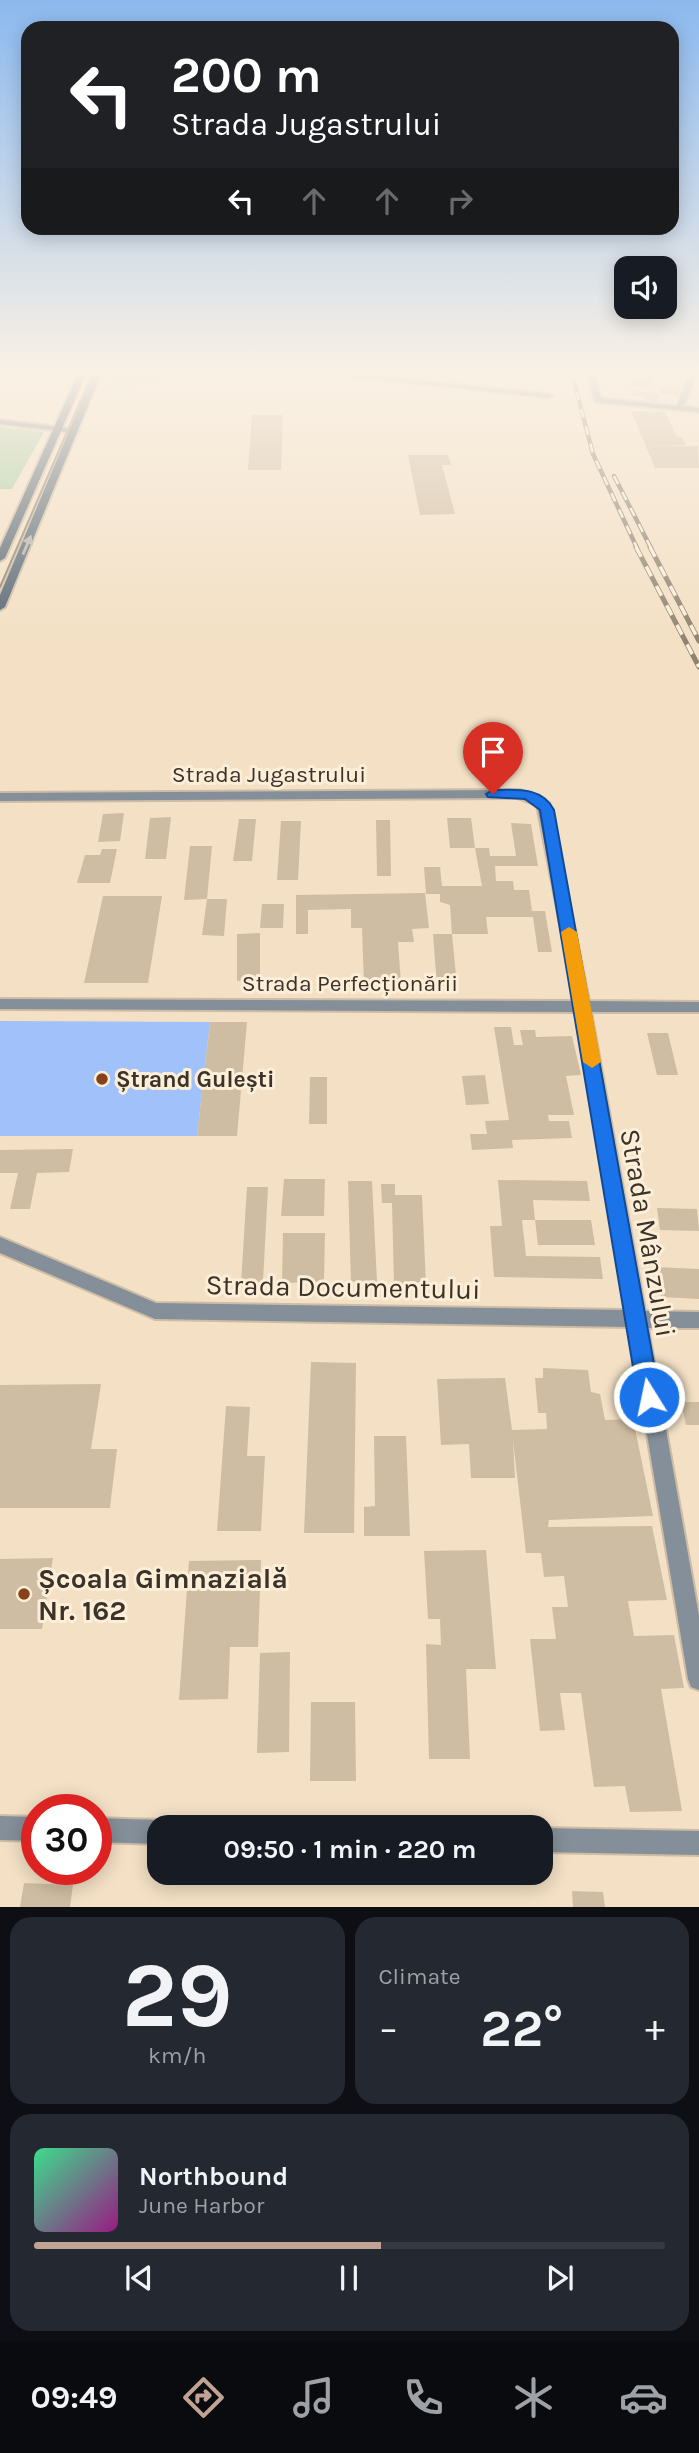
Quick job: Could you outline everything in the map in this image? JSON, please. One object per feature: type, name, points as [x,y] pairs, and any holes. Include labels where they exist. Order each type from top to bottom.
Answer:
[{"type":"main road","points":[[0,558],[43,463]]},
{"type":"main road","points":[[0,607],[61,463]]},
{"type":"street","name":"Strada Jugastrului","points":[[0,796],[520,794],[537,798]]},
{"type":"street","name":"Strada Mânzului","points":[[537,798],[547,810],[699,1679]]},
{"type":"street","name":"Strada Perfecționării","points":[[0,1004],[699,1007]]},
{"type":"street","name":"Strada Documentului","points":[[0,1245],[155,1311],[699,1320]]},
{"type":"street","points":[[0,1828],[21,1829]]},
{"type":"street","points":[[112,1831],[147,1832]]},
{"type":"street","points":[[553,1840],[699,1843]]},
{"type":"green space","points":[[0,463],[27,463],[12,489],[0,489]]},
{"type":"water","name":"Ștrand Gulești","points":[[0,1021],[210,1022],[197,1136],[0,1136]]},
{"type":"building","points":[[249,463],[281,463],[281,470],[248,470]]},
{"type":"building","points":[[410,463],[450,463],[442,465],[455,514],[420,515]]},
{"type":"building","points":[[653,463],[699,463],[699,468],[655,468]]},
{"type":"building","points":[[124,813],[120,841],[98,842],[103,814]]},
{"type":"building","points":[[171,817],[166,859],[145,859],[150,818]]},
{"type":"building","points":[[447,818],[471,818],[475,848],[450,848]]},
{"type":"building","points":[[239,819],[256,819],[252,861],[233,861]]},
{"type":"building","points":[[376,820],[390,820],[391,876],[377,876]]},
{"type":"building","points":[[281,821],[301,821],[298,880],[277,880]]},
{"type":"building","points":[[511,823],[531,824],[538,866],[495,866],[496,881],[513,881],[514,890],[529,890],[532,911],[545,911],[552,952],[538,952],[533,917],[486,917],[488,934],[452,934],[450,905],[440,902],[440,894],[426,894],[424,867],[440,867],[442,886],[482,886],[475,848],[489,848],[490,856],[516,856]]},
{"type":"building","points":[[190,846],[212,846],[207,899],[184,900]]},
{"type":"building","points":[[102,849],[117,849],[110,883],[77,883],[85,855],[100,855]]},
{"type":"building","points":[[425,893],[429,928],[412,929],[414,942],[398,942],[401,983],[364,984],[362,928],[351,928],[351,909],[308,910],[308,934],[296,934],[296,895]]},
{"type":"building","points":[[103,896],[162,896],[148,983],[84,983]]},
{"type":"building","points":[[207,899],[227,899],[224,936],[202,935]]},
{"type":"building","points":[[262,904],[284,904],[283,928],[260,928]]},
{"type":"building","points":[[260,933],[260,980],[237,981],[237,934]]},
{"type":"building","points":[[433,934],[452,934],[457,986],[437,986]]},
{"type":"building","points":[[210,1022],[247,1022],[237,1136],[197,1136]]},
{"type":"building","points":[[494,1027],[511,1027],[514,1045],[523,1045],[520,1030],[535,1030],[536,1037],[572,1036],[581,1075],[566,1076],[574,1115],[548,1115],[549,1121],[569,1121],[572,1138],[512,1140],[513,1148],[472,1150],[470,1134],[487,1134],[485,1121],[509,1120]]},
{"type":"building","points":[[647,1033],[668,1033],[678,1075],[657,1075]]},
{"type":"building","points":[[485,1075],[489,1104],[466,1105],[462,1076]]},
{"type":"building","points":[[310,1077],[327,1077],[327,1124],[309,1124]]},
{"type":"building","points":[[73,1149],[69,1172],[37,1173],[30,1209],[10,1209],[18,1173],[0,1173],[0,1150]]},
{"type":"building","points":[[284,1179],[325,1179],[324,1216],[281,1216]]},
{"type":"building","points":[[498,1180],[587,1181],[590,1201],[533,1200],[535,1220],[522,1220],[526,1256],[600,1257],[603,1279],[494,1277],[490,1226],[502,1226]]},
{"type":"building","points":[[348,1181],[372,1181],[377,1282],[351,1282]]},
{"type":"building","points":[[381,1184],[395,1184],[395,1195],[422,1195],[426,1285],[394,1284],[392,1203],[382,1203]]},
{"type":"building","points":[[247,1187],[268,1187],[263,1282],[241,1283]]},
{"type":"building","points":[[657,1208],[697,1209],[699,1231],[660,1230]]},
{"type":"building","points":[[535,1220],[591,1220],[595,1245],[538,1245]]},
{"type":"building","points":[[283,1233],[325,1233],[324,1282],[282,1283]]},
{"type":"building","points":[[656,1267],[699,1269],[699,1299],[661,1297]]},
{"type":"building","points":[[311,1362],[356,1363],[354,1533],[304,1533]]},
{"type":"building","points":[[543,1368],[588,1370],[591,1392],[600,1394],[605,1420],[633,1419],[653,1516],[549,1520],[548,1527],[652,1526],[667,1600],[628,1601],[634,1636],[674,1635],[684,1688],[661,1689],[682,1811],[630,1812],[625,1786],[594,1787],[581,1693],[560,1693],[565,1730],[540,1731],[530,1639],[556,1639],[552,1607],[568,1607],[564,1576],[544,1577],[541,1553],[526,1553],[513,1440],[515,1478],[471,1478],[469,1444],[441,1445],[437,1379],[505,1378],[512,1430],[547,1429],[546,1413],[538,1413],[535,1378],[543,1378]]},
{"type":"building","points":[[101,1384],[91,1449],[117,1449],[110,1508],[0,1508],[0,1385]]},
{"type":"building","points":[[681,1402],[699,1402],[699,1425],[686,1425]]},
{"type":"building","points":[[226,1406],[250,1407],[247,1456],[265,1456],[261,1531],[217,1531]]},
{"type":"building","points":[[374,1436],[406,1436],[410,1536],[364,1536],[364,1507],[375,1506]]},
{"type":"building","points":[[486,1550],[496,1669],[466,1669],[470,1759],[429,1759],[426,1644],[441,1645],[440,1619],[428,1619],[424,1551]]},
{"type":"building","name":"Școala Gimnazială Nr. 162","points":[[53,1558],[42,1629],[0,1629],[0,1559]]},
{"type":"building","points":[[261,1560],[258,1647],[230,1647],[228,1699],[179,1700],[189,1561]]},
{"type":"building","points":[[290,1652],[289,1752],[257,1753],[260,1653]]},
{"type":"building","points":[[311,1702],[355,1702],[356,1781],[310,1781]]},
{"type":"building","points":[[24,1885],[73,1885],[70,1907],[20,1907]]},
{"type":"building","points":[[572,1891],[603,1892],[605,1907],[573,1907]]},
{"type":"tram line","points":[[0,587],[54,463]]},
{"type":"railway","points":[[597,463],[637,548]]},
{"type":"railway","points":[[614,476],[651,548]]},
{"type":"railway","points":[[636,547],[699,667]]},
{"type":"railway","points":[[650,547],[699,641]]},
{"type":"slow traffic","points":[[569,932],[592,1062]]},
{"type":"place","name":"Ștrand Gulești","points":[[102,1079]]},
{"type":"place","name":"Școala Gimnazială Nr. 162","points":[[24,1594]]},
{"type":"route","points":[[493,794],[528,795],[537,798],[547,810],[649,1397]]}]
